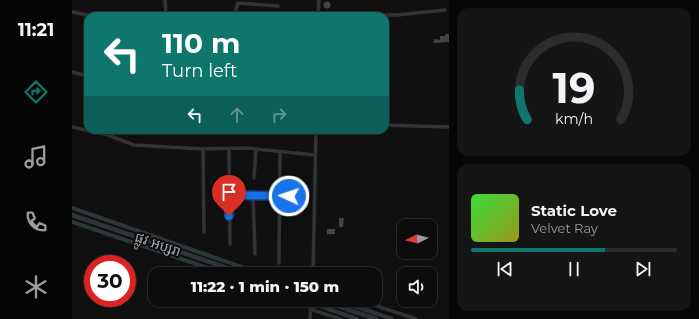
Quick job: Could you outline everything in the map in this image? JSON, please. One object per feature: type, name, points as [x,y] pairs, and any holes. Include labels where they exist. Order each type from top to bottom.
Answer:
[{"type":"street","points":[[165,0],[166,12]]},
{"type":"street","points":[[318,12],[319,0]]},
{"type":"street","points":[[235,12],[238,3],[278,6]]},
{"type":"street","points":[[389,15],[445,10]]},
{"type":"street","points":[[72,12],[84,14]]},
{"type":"street","points":[[72,72],[84,75]]},
{"type":"street","points":[[389,125],[449,127]]},
{"type":"street","points":[[72,127],[84,130]]},
{"type":"street","points":[[104,134],[134,145],[203,149],[256,149],[315,155]]},
{"type":"street","points":[[313,267],[316,134]]},
{"type":"street","points":[[228,148],[230,244]]},
{"type":"street","points":[[203,149],[204,232]]},
{"type":"street","points":[[254,178],[256,149]]},
{"type":"street","points":[[279,262],[280,152]]},
{"type":"street","points":[[228,195],[253,194],[299,197]]},
{"type":"street","points":[[253,194],[255,254]]},
{"type":"street","name":"ផ្លូវ អប្សរា","points":[[72,215],[224,267]]},
{"type":"street","points":[[341,307],[376,319]]},
{"type":"street","points":[[380,307],[416,319]]},
{"type":"street","points":[[310,319],[310,309],[340,319]]},
{"type":"building","points":[[327,2],[330,5],[327,8],[324,5]]},
{"type":"building","points":[[445,34],[449,34],[449,42],[434,43],[434,39],[440,40],[440,36],[445,36]]},
{"type":"building","points":[[339,218],[344,218],[343,227],[339,227]]},
{"type":"building","points":[[327,229],[335,229],[335,234],[327,234]]},
{"type":"waterway","points":[[72,208],[242,267]]},
{"type":"waterway","points":[[72,222],[205,267]]},
{"type":"waterway","points":[[323,307],[357,319]]},
{"type":"waterway","points":[[357,307],[392,319]]},
{"type":"route","points":[[229,216],[228,195],[253,194],[289,196]]}]
